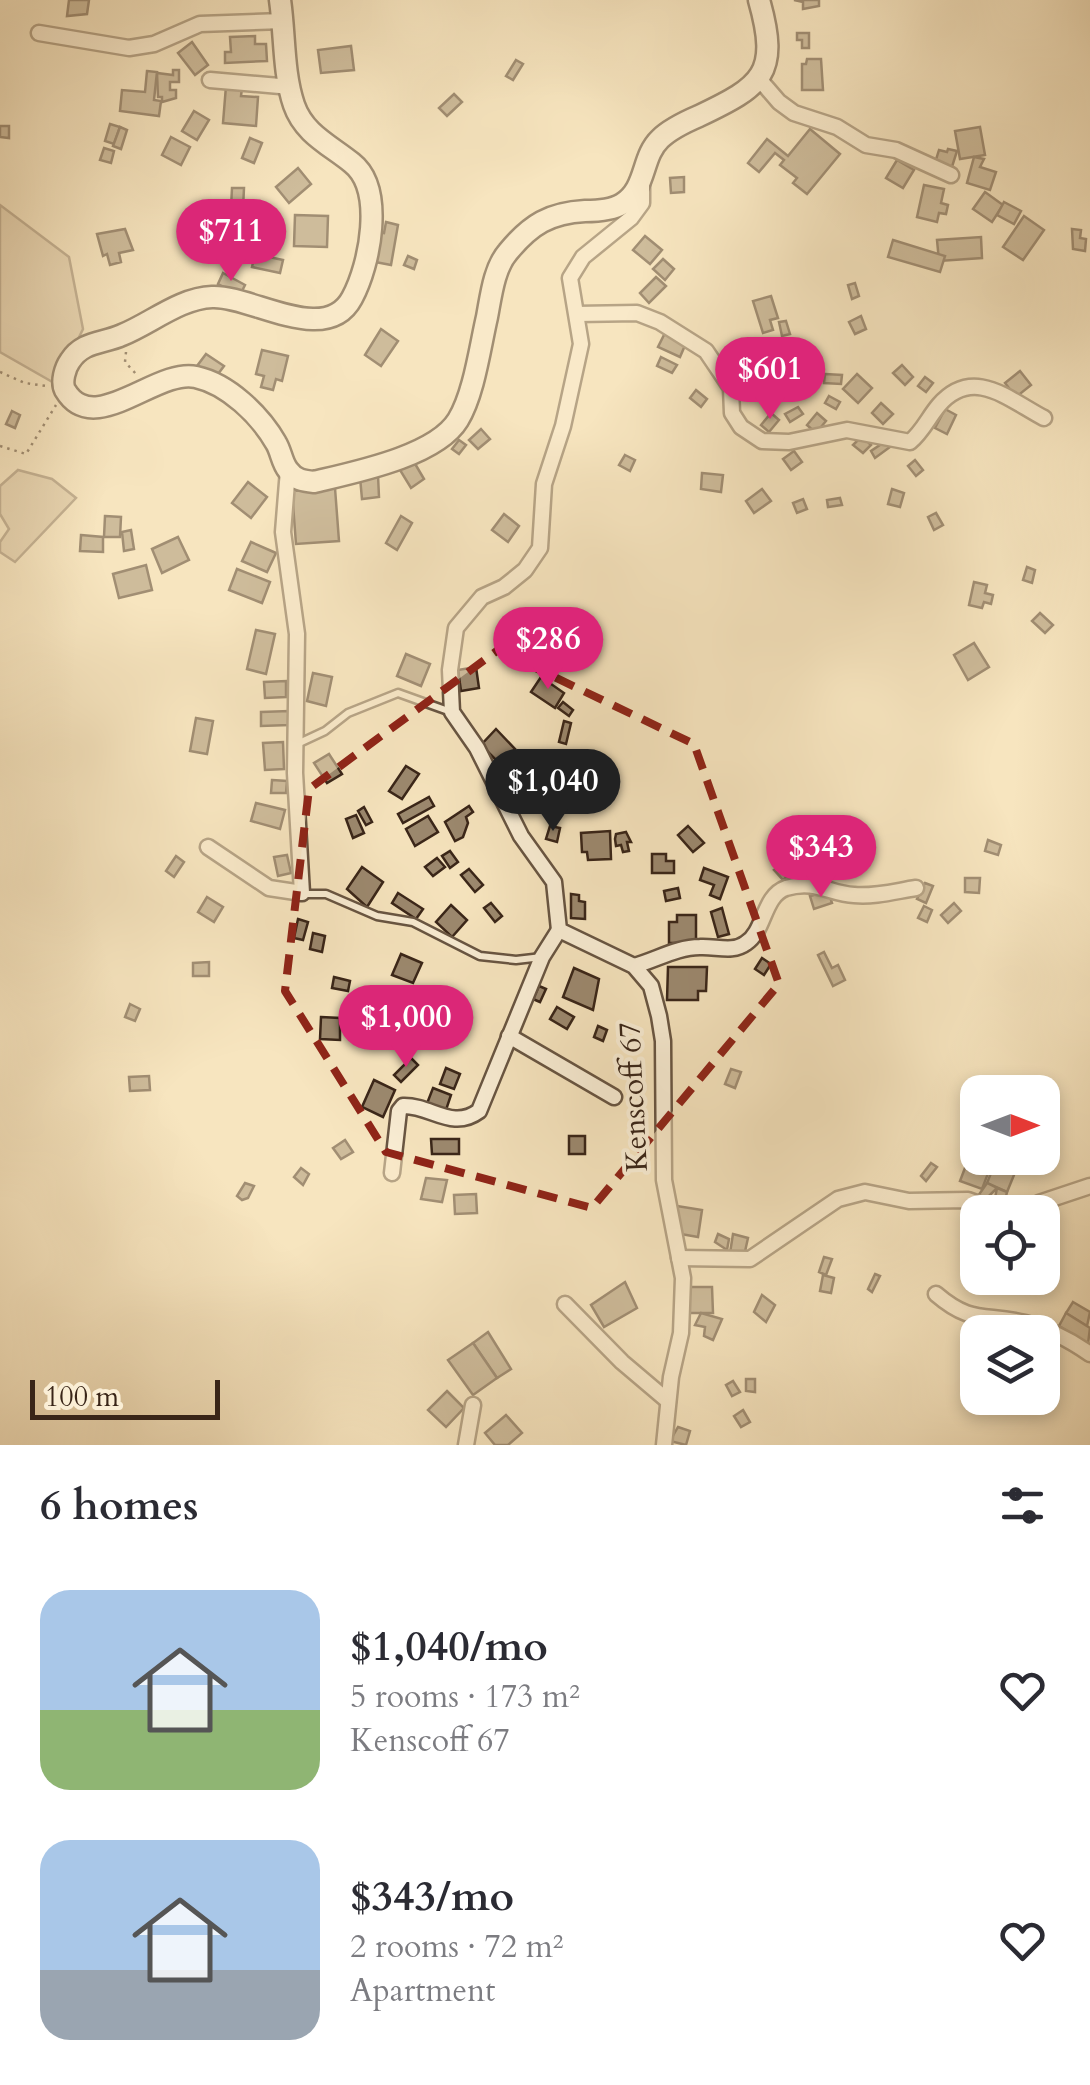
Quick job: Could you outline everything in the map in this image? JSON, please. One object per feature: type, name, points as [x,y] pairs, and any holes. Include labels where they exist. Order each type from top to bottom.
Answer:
[{"type":"main road","points":[[281,11],[294,106],[305,126],[355,165],[367,180],[372,198],[366,258],[350,303],[315,320],[235,298],[207,297],[145,322],[126,334],[87,343],[69,362],[63,382],[66,392],[80,404],[102,407],[123,403],[169,377],[191,375],[224,388],[256,416],[276,443],[288,470],[300,480],[314,482],[418,453],[441,440],[459,418],[504,255],[550,215],[622,205],[642,182],[658,140],[760,80],[765,65],[765,40],[758,0]]},
{"type":"street","points":[[39,33],[129,48],[154,44],[200,24],[281,11]]},
{"type":"street","points":[[210,80],[291,86]]},
{"type":"street","points":[[760,80],[794,113],[837,127],[866,145],[896,150],[951,174]]},
{"type":"street","points":[[392,1173],[402,1106],[410,1105],[444,1118],[468,1119],[479,1111],[542,957],[558,930],[554,882],[520,836],[477,748],[452,712],[450,670],[456,628],[482,597],[504,587],[525,570],[540,548],[544,484],[563,426],[580,344],[570,278],[583,257],[632,218],[642,203],[642,182]]},
{"type":"street","points":[[578,314],[637,314],[660,322],[706,351],[731,388],[732,414],[741,427],[762,441],[788,442],[847,430],[910,442],[925,429],[950,394],[970,384],[985,387],[1044,418]]},
{"type":"street","points":[[208,847],[269,888],[302,894],[295,745],[297,634],[283,532],[288,470]]},
{"type":"street","points":[[558,930],[634,966],[682,948],[743,946],[752,938],[774,898],[790,887],[820,886],[867,896],[916,888]]},
{"type":"street","name":"Kenscoff 67","points":[[634,966],[650,986],[663,1041],[664,1180],[682,1278],[681,1333],[664,1445]]},
{"type":"street","points":[[509,1036],[614,1097]]},
{"type":"street","points":[[1060,1195],[1090,1186]]},
{"type":"street","points":[[679,1258],[750,1259],[838,1199],[865,1192],[909,1201],[960,1200]]},
{"type":"street","points":[[936,1294],[964,1314],[1023,1322],[1074,1341],[1090,1354]]},
{"type":"street","points":[[565,1304],[622,1362],[668,1401]]},
{"type":"street","points":[[466,1445],[472,1404]]},
{"type":"lane","points":[[295,745],[325,731],[348,714],[398,693],[452,712]]},
{"type":"lane","points":[[302,894],[326,894],[377,916],[413,922],[480,956],[516,960],[542,957]]},
{"type":"path","points":[[126,334],[125,362],[148,386]]},
{"type":"path","points":[[0,372],[25,383],[66,392],[26,454],[0,446]]},
{"type":"highlighted area","points":[[498,650],[694,744],[779,984],[592,1208],[386,1152],[285,991],[309,789]]},
{"type":"shaded area","points":[[0,205],[69,257],[83,329],[56,384],[0,352]]},
{"type":"shaded area","points":[[18,470],[52,479],[76,498],[15,562],[0,552],[0,542],[9,529],[0,514],[0,486]]},
{"type":"building","points":[[69,0],[89,0],[87,14],[67,16]]},
{"type":"building","points":[[794,0],[819,0],[819,6],[803,9],[803,2]]},
{"type":"building","points":[[797,33],[809,33],[809,48],[802,48]]},
{"type":"building","points":[[255,36],[255,44],[266,44],[267,61],[225,63],[225,52],[231,52],[230,37]]},
{"type":"building","points":[[192,42],[208,65],[195,75],[178,53]]},
{"type":"building","points":[[351,46],[354,70],[321,73],[318,50]]},
{"type":"building","points":[[807,59],[821,59],[823,90],[802,90],[802,64]]},
{"type":"building","points":[[516,60],[523,64],[513,80],[506,76]]},
{"type":"building","points":[[173,70],[179,70],[179,82],[170,82],[176,98],[162,102],[162,97],[158,97],[157,73],[173,75]]},
{"type":"building","points":[[147,71],[157,72],[154,100],[161,101],[159,116],[120,111],[122,90],[145,92]]},
{"type":"building","points":[[226,86],[242,88],[241,96],[258,97],[256,126],[223,123]]},
{"type":"building","points":[[454,94],[462,102],[447,116],[439,108]]},
{"type":"building","points":[[194,111],[209,120],[197,140],[182,131]]},
{"type":"building","points":[[110,124],[120,127],[114,144],[105,141]]},
{"type":"building","points":[[0,126],[9,126],[9,138],[0,137]]},
{"type":"building","points":[[120,127],[127,130],[121,149],[113,146]]},
{"type":"building","points":[[980,127],[985,155],[960,159],[955,131]]},
{"type":"building","points":[[810,129],[840,154],[807,194],[793,183],[797,178],[780,165],[784,160],[775,153],[759,172],[748,163],[767,139],[788,156]]},
{"type":"building","points":[[171,137],[190,147],[181,165],[162,155]]},
{"type":"building","points":[[250,138],[262,143],[254,163],[242,158]]},
{"type":"building","points":[[104,148],[114,151],[111,163],[100,160]]},
{"type":"building","points":[[939,150],[957,151],[951,170],[934,166]]},
{"type":"building","points":[[974,157],[984,159],[980,167],[996,172],[990,190],[967,183]]},
{"type":"building","points":[[897,160],[914,170],[903,188],[886,178]]},
{"type":"building","points":[[298,168],[311,184],[289,203],[276,187]]},
{"type":"building","points":[[684,177],[684,192],[671,193],[670,178]]},
{"type":"building","points":[[924,185],[944,189],[941,203],[948,205],[946,214],[939,213],[937,222],[917,217]]},
{"type":"building","points":[[232,188],[244,188],[243,209],[231,208]]},
{"type":"building","points":[[985,192],[1003,205],[992,222],[973,209]]},
{"type":"building","points":[[1004,202],[1021,211],[1014,224],[997,215]]},
{"type":"building","points":[[295,215],[328,216],[327,247],[294,246]]},
{"type":"building","points":[[1024,216],[1044,230],[1023,260],[1003,247]]},
{"type":"building","points":[[386,222],[398,225],[391,265],[370,261],[376,232],[384,233]]},
{"type":"building","points":[[125,229],[133,250],[119,253],[121,262],[110,265],[97,234]]},
{"type":"building","points":[[1072,229],[1081,230],[1080,238],[1086,239],[1085,251],[1073,249]]},
{"type":"building","points":[[251,233],[263,237],[259,251],[247,248]]},
{"type":"building","points":[[645,236],[662,250],[650,264],[633,250]]},
{"type":"building","points":[[981,237],[982,258],[939,261],[937,240]]},
{"type":"building","points":[[893,240],[945,256],[940,272],[888,257]]},
{"type":"building","points":[[255,254],[283,260],[280,273],[252,267]]},
{"type":"building","points":[[408,256],[417,260],[414,269],[404,265]]},
{"type":"building","points":[[663,259],[674,269],[665,280],[653,269]]},
{"type":"building","points":[[223,273],[245,285],[240,295],[218,284]]},
{"type":"building","points":[[656,277],[666,286],[649,303],[640,293]]},
{"type":"building","points":[[855,283],[859,296],[852,299],[848,285]]},
{"type":"building","points":[[771,296],[778,318],[770,320],[773,330],[763,333],[753,301]]},
{"type":"building","points":[[861,316],[866,329],[855,334],[849,322]]},
{"type":"building","points":[[786,321],[790,334],[782,336],[779,322]]},
{"type":"building","points":[[381,329],[398,341],[381,366],[365,355]]},
{"type":"building","points":[[665,333],[686,343],[680,357],[658,347]]},
{"type":"building","points":[[262,350],[288,356],[282,381],[276,379],[273,390],[261,387],[264,376],[256,374]]},
{"type":"building","points":[[206,354],[224,366],[215,378],[197,366]]},
{"type":"building","points":[[661,357],[677,365],[672,373],[657,366]]},
{"type":"building","points":[[902,365],[913,377],[905,385],[893,373]]},
{"type":"building","points":[[1020,371],[1031,385],[1016,397],[1005,383]]},
{"type":"building","points":[[825,374],[842,375],[841,384],[824,383]]},
{"type":"building","points":[[857,374],[872,388],[858,403],[843,389]]},
{"type":"building","points":[[925,377],[933,383],[926,392],[918,386]]},
{"type":"building","points":[[696,390],[707,399],[701,407],[690,398]]},
{"type":"building","points":[[829,396],[840,402],[836,409],[825,403]]},
{"type":"building","points":[[881,403],[893,414],[883,424],[872,413]]},
{"type":"building","points":[[798,407],[803,414],[790,422],[785,414]]},
{"type":"building","points":[[945,409],[956,415],[947,434],[935,428]]},
{"type":"building","points":[[12,411],[20,415],[15,428],[6,424]]},
{"type":"building","points":[[771,413],[779,420],[769,432],[761,425]]},
{"type":"building","points":[[817,413],[826,421],[816,433],[807,425]]},
{"type":"building","points":[[481,429],[490,439],[478,449],[469,440]]},
{"type":"building","points":[[862,436],[871,445],[863,453],[853,445]]},
{"type":"building","points":[[459,440],[466,445],[459,454],[452,449]]},
{"type":"building","points":[[886,441],[890,447],[875,458],[871,451]]},
{"type":"building","points":[[794,451],[802,462],[791,470],[783,459]]},
{"type":"building","points":[[625,455],[635,460],[630,471],[619,465]]},
{"type":"building","points":[[915,460],[923,470],[916,476],[908,466]]},
{"type":"building","points":[[414,462],[424,479],[411,488],[400,470]]},
{"type":"building","points":[[702,473],[723,475],[721,492],[701,489]]},
{"type":"building","points":[[378,475],[379,497],[362,499],[360,477]]},
{"type":"building","points":[[248,482],[267,497],[251,518],[232,503]]},
{"type":"building","points":[[335,488],[339,541],[296,544],[292,491]]},
{"type":"building","points":[[762,489],[771,501],[754,513],[746,501]]},
{"type":"building","points":[[892,489],[904,493],[900,507],[888,504]]},
{"type":"building","points":[[840,498],[842,505],[828,507],[827,500]]},
{"type":"building","points":[[803,499],[807,509],[797,513],[793,503]]},
{"type":"building","points":[[936,513],[943,525],[934,530],[928,517]]},
{"type":"building","points":[[504,514],[519,526],[508,542],[492,530]]},
{"type":"building","points":[[105,516],[121,517],[120,537],[104,537]]},
{"type":"building","points":[[401,516],[412,523],[397,550],[386,543]]},
{"type":"building","points":[[131,530],[134,549],[124,551],[122,532]]},
{"type":"building","points":[[81,535],[103,537],[103,552],[80,551]]},
{"type":"building","points":[[178,537],[189,560],[162,573],[152,549]]},
{"type":"building","points":[[251,542],[276,553],[267,572],[242,561]]},
{"type":"building","points":[[146,565],[152,590],[119,598],[113,574]]},
{"type":"building","points":[[1027,567],[1035,570],[1032,583],[1023,580]]},
{"type":"building","points":[[237,569],[270,582],[262,603],[229,590]]},
{"type":"building","points":[[974,582],[987,585],[985,593],[993,595],[991,604],[984,602],[982,608],[969,605]]},
{"type":"building","points":[[1040,613],[1053,625],[1045,633],[1032,621]]},
{"type":"building","points":[[256,630],[275,634],[266,674],[247,669]]},
{"type":"building","points":[[974,643],[989,667],[968,680],[954,655]]},
{"type":"building","points":[[406,654],[430,664],[421,686],[397,676]]},
{"type":"building","points":[[476,667],[479,688],[461,691],[458,670]]},
{"type":"building","points":[[313,673],[332,677],[326,706],[307,701]]},
{"type":"building","points":[[541,677],[564,693],[555,708],[531,692]]},
{"type":"building","points":[[286,681],[286,697],[265,698],[264,682]]},
{"type":"building","points":[[563,702],[573,710],[569,716],[558,708]]},
{"type":"building","points":[[289,711],[289,725],[261,726],[261,712]]},
{"type":"building","points":[[196,718],[213,721],[207,754],[190,751]]},
{"type":"building","points":[[564,721],[571,723],[566,744],[559,742]]},
{"type":"building","points":[[496,729],[515,749],[500,764],[481,745]]},
{"type":"building","points":[[283,742],[284,769],[265,770],[263,743]]},
{"type":"building","points":[[531,752],[547,764],[524,795],[508,783]]},
{"type":"building","points":[[329,754],[342,774],[327,783],[314,763]]},
{"type":"building","points":[[406,766],[419,774],[402,799],[389,791]]},
{"type":"building","points":[[272,780],[287,781],[286,793],[271,793]]},
{"type":"building","points":[[429,797],[434,806],[403,823],[398,814]]},
{"type":"building","points":[[256,803],[285,810],[280,829],[251,821]]},
{"type":"building","points":[[469,806],[473,812],[466,817],[463,837],[455,841],[445,822]]},
{"type":"building","points":[[364,807],[372,822],[366,825],[358,811]]},
{"type":"building","points":[[356,815],[364,833],[353,838],[346,819]]},
{"type":"building","points":[[428,816],[438,832],[415,846],[406,829]]},
{"type":"building","points":[[550,826],[560,828],[557,842],[546,839]]},
{"type":"building","points":[[688,826],[704,843],[693,852],[678,835]]},
{"type":"building","points":[[610,831],[611,859],[588,860],[587,852],[582,852],[581,833]]},
{"type":"building","points":[[626,832],[631,842],[627,842],[629,851],[623,852],[615,839],[616,834]]},
{"type":"building","points":[[988,840],[1001,845],[998,855],[985,851]]},
{"type":"building","points":[[450,851],[458,862],[450,868],[442,856]]},
{"type":"building","points":[[652,854],[666,854],[666,861],[674,861],[674,873],[652,873]]},
{"type":"building","points":[[287,855],[291,873],[278,876],[274,857]]},
{"type":"building","points":[[176,856],[184,862],[174,877],[166,871]]},
{"type":"building","points":[[437,858],[445,867],[433,876],[425,867]]},
{"type":"building","points":[[782,864],[790,874],[783,880],[774,870]]},
{"type":"building","points":[[362,867],[383,882],[367,907],[347,889]]},
{"type":"building","points":[[704,868],[728,877],[720,899],[710,895],[714,885],[700,880]]},
{"type":"building","points":[[469,869],[483,885],[475,892],[461,875]]},
{"type":"building","points":[[965,878],[980,878],[979,893],[965,892]]},
{"type":"building","points":[[925,883],[933,886],[926,903],[917,899]]},
{"type":"building","points":[[678,888],[680,898],[666,901],[664,891]]},
{"type":"building","points":[[828,891],[832,903],[814,909],[810,896]]},
{"type":"building","points":[[398,893],[423,909],[416,919],[392,903]]},
{"type":"building","points":[[571,894],[579,895],[579,901],[585,902],[585,919],[571,918]]},
{"type":"building","points":[[207,897],[223,907],[214,922],[198,912]]},
{"type":"building","points":[[491,903],[502,916],[495,922],[484,908]]},
{"type":"building","points":[[954,903],[961,911],[948,923],[941,915]]},
{"type":"building","points":[[451,905],[467,920],[452,937],[436,922]]},
{"type":"building","points":[[924,906],[932,910],[927,922],[918,918]]},
{"type":"building","points":[[722,908],[729,934],[718,937],[711,912]]},
{"type":"building","points":[[677,915],[696,915],[696,943],[669,943],[669,922],[677,922]]},
{"type":"building","points":[[298,919],[308,922],[303,940],[294,938]]},
{"type":"building","points":[[313,933],[325,936],[322,952],[310,949]]},
{"type":"building","points":[[824,952],[832,968],[838,965],[845,980],[833,986],[818,955]]},
{"type":"building","points":[[401,954],[422,963],[413,983],[392,975]]},
{"type":"building","points":[[762,958],[771,964],[764,975],[755,969]]},
{"type":"building","points":[[209,962],[209,976],[193,976],[193,963]]},
{"type":"building","points":[[668,967],[707,967],[706,991],[698,991],[698,1000],[667,1000]]},
{"type":"building","points":[[574,968],[599,979],[593,1010],[563,997]]},
{"type":"building","points":[[334,977],[350,981],[348,991],[332,988]]},
{"type":"building","points":[[539,986],[546,989],[540,1002],[533,999]]},
{"type":"building","points":[[385,988],[395,988],[395,999],[385,999]]},
{"type":"building","points":[[130,1004],[140,1009],[135,1021],[125,1017]]},
{"type":"building","points":[[557,1007],[574,1017],[567,1029],[550,1019]]},
{"type":"building","points":[[350,1011],[359,1014],[354,1028],[345,1025]]},
{"type":"building","points":[[321,1017],[340,1018],[340,1040],[320,1039]]},
{"type":"building","points":[[598,1026],[607,1030],[603,1041],[594,1037]]},
{"type":"building","points":[[411,1058],[418,1065],[401,1082],[394,1075]]},
{"type":"building","points":[[446,1068],[460,1074],[454,1089],[440,1084]]},
{"type":"building","points":[[731,1069],[741,1072],[735,1088],[725,1084]]},
{"type":"building","points":[[149,1076],[150,1090],[130,1091],[129,1077]]},
{"type":"building","points":[[374,1080],[395,1090],[383,1117],[362,1107]]},
{"type":"building","points":[[433,1088],[451,1095],[445,1113],[426,1106]]},
{"type":"building","points":[[569,1136],[585,1136],[585,1154],[569,1154]]},
{"type":"building","points":[[431,1139],[459,1139],[459,1154],[432,1154]]},
{"type":"building","points":[[345,1140],[353,1152],[341,1159],[333,1148]]},
{"type":"building","points":[[931,1163],[937,1167],[926,1181],[921,1176]]},
{"type":"building","points":[[301,1168],[309,1174],[303,1185],[294,1177]]},
{"type":"building","points":[[962,1175],[987,1175],[982,1189],[960,1181]]},
{"type":"building","points":[[990,1175],[1014,1175],[1007,1192],[987,1183]]},
{"type":"building","points":[[426,1178],[447,1180],[442,1202],[421,1199]]},
{"type":"building","points":[[245,1183],[254,1186],[248,1198],[242,1200],[237,1196]]},
{"type":"building","points":[[987,1183],[997,1188],[990,1195],[979,1195]]},
{"type":"building","points":[[476,1194],[477,1213],[455,1214],[454,1195]]},
{"type":"building","points":[[677,1206],[702,1210],[698,1237],[675,1233]]},
{"type":"building","points":[[718,1234],[729,1239],[727,1250],[715,1242]]},
{"type":"building","points":[[733,1234],[748,1238],[744,1256],[730,1253]]},
{"type":"building","points":[[824,1257],[832,1259],[826,1275],[819,1272]]},
{"type":"building","points":[[875,1274],[880,1276],[872,1292],[868,1289]]},
{"type":"building","points":[[823,1275],[834,1278],[831,1293],[820,1291]]},
{"type":"building","points":[[625,1282],[637,1308],[604,1327],[591,1305]]},
{"type":"building","points":[[686,1287],[712,1287],[713,1313],[688,1313]]},
{"type":"building","points":[[762,1295],[775,1305],[766,1322],[754,1312]]},
{"type":"building","points":[[1073,1302],[1090,1312],[1087,1326],[1066,1313]]},
{"type":"building","points":[[701,1313],[722,1319],[713,1340],[704,1336],[705,1327],[695,1325]]},
{"type":"building","points":[[1066,1313],[1090,1328],[1088,1344],[1060,1327]]},
{"type":"building","points":[[488,1332],[511,1369],[497,1378],[473,1343]]},
{"type":"building","points":[[473,1343],[497,1378],[473,1395],[448,1360]]},
{"type":"building","points":[[746,1379],[755,1379],[755,1392],[746,1391]]},
{"type":"building","points":[[733,1381],[740,1392],[732,1396],[726,1385]]},
{"type":"building","points":[[447,1391],[464,1408],[446,1427],[428,1410]]},
{"type":"building","points":[[743,1410],[750,1422],[741,1427],[734,1416]]},
{"type":"building","points":[[506,1415],[522,1433],[508,1445],[495,1445],[485,1433]]},
{"type":"building","points":[[678,1427],[690,1431],[686,1445],[670,1441]]}]
